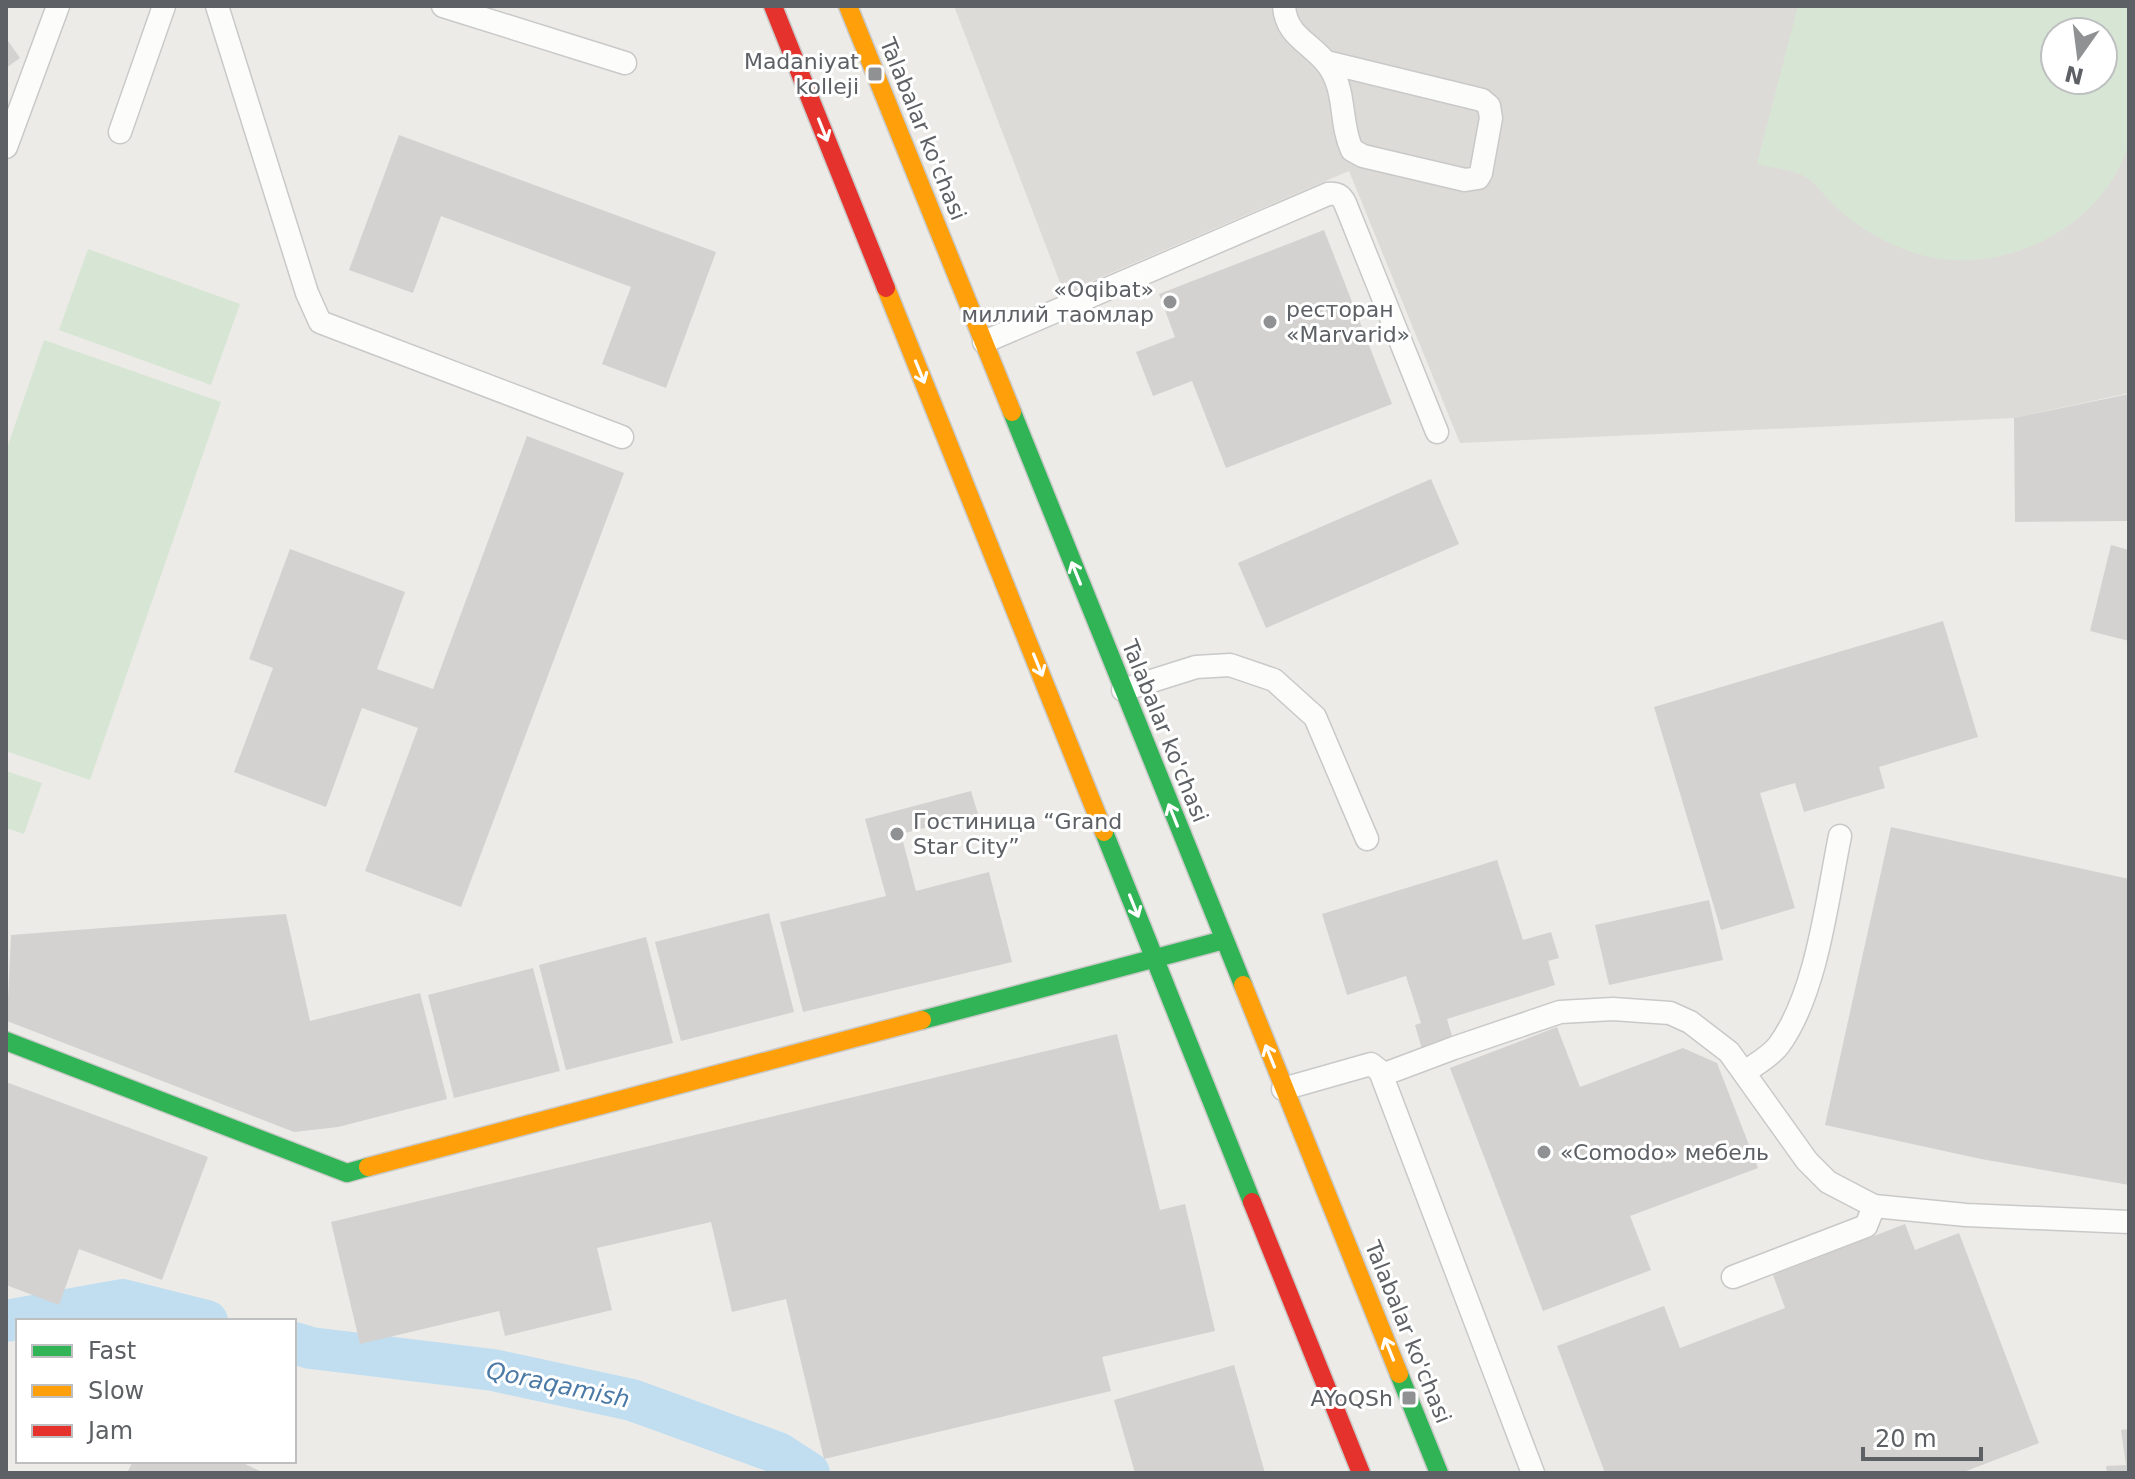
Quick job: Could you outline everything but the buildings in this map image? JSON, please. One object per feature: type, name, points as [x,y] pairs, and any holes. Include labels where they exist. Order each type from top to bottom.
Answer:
[{"type":"main road","points":[[773,6],[1361,1473]]},
{"type":"main road","name":"Talabalar ko'chasi","points":[[848,6],[1439,1473]]},
{"type":"main road","points":[[6,1041],[347,1173],[1224,940]]},
{"type":"lane","points":[[6,147],[11,122],[58,6]]},
{"type":"lane","points":[[120,132],[164,6]]},
{"type":"lane","points":[[217,6],[307,293],[320,322],[622,437]]},
{"type":"lane","points":[[443,6],[625,63]]},
{"type":"lane","points":[[1284,6],[1287,24],[1326,62],[1337,80],[1349,144],[1357,154],[1465,180],[1478,178],[1491,118],[1489,106],[1482,100],[1326,62]]},
{"type":"lane","points":[[984,342],[1336,193],[1342,196],[1345,203],[1437,432]]},
{"type":"lane","points":[[1123,690],[1196,667],[1230,665],[1274,680],[1315,717],[1367,839]]},
{"type":"lane","points":[[1745,1072],[1778,1047],[1797,1011],[1813,963],[1840,836]]},
{"type":"lane","points":[[1382,1075],[1560,1012],[1613,1009],[1670,1013],[1690,1022],[1729,1052],[1807,1161],[1828,1182],[1874,1206],[1966,1215],[2129,1222]]},
{"type":"lane","points":[[1283,1089],[1371,1064],[1377,1066],[1533,1473]]},
{"type":"lane","points":[[1733,1277],[1866,1226],[1874,1206]]},
{"type":"shaded area","points":[[954,6],[2129,6],[2129,393],[2014,418],[1460,443],[1349,171],[1064,293]]},
{"type":"green space","points":[[1798,6],[2129,6],[2128,145],[2114,176],[2094,203],[2068,226],[2039,243],[2006,254],[1972,260],[1939,259],[1906,250],[1856,223],[1812,181],[1791,171],[1757,164]]},
{"type":"green space","points":[[88,249],[240,304],[211,385],[59,330]]},
{"type":"green space","points":[[44,340],[221,402],[90,780],[6,751],[6,451]]},
{"type":"green space","points":[[6,771],[42,783],[24,834],[6,828]]},
{"type":"waterway","name":"Qoraqamish","points":[[17,1319],[123,1300],[199,1319]]},
{"type":"waterway","name":"Qoraqamish","points":[[6,1321],[16,1319]]},
{"type":"waterway","name":"Qoraqamish","points":[[296,1344],[493,1370],[632,1400],[778,1453],[809,1473]]},
{"type":"traffic: fast","points":[[1012,412],[1243,985]]},
{"type":"traffic: fast","points":[[1104,832],[1252,1202]]},
{"type":"traffic: fast","points":[[922,1020],[1224,940]]},
{"type":"traffic: fast","points":[[6,1041],[347,1173],[368,1167]]},
{"type":"traffic: fast","points":[[1399,1374],[1439,1473]]},
{"type":"traffic: slow","points":[[848,6],[1012,412]]},
{"type":"traffic: slow","points":[[886,288],[1104,832]]},
{"type":"traffic: slow","points":[[1243,985],[1399,1374]]},
{"type":"traffic: slow","points":[[368,1167],[922,1020]]},
{"type":"traffic: jam","points":[[773,6],[886,288]]},
{"type":"traffic: jam","points":[[1252,1202],[1361,1473]]},
{"type":"place","name":"Madaniyat kolleji","points":[[875,74]]},
{"type":"place","name":"«Oqibat» миллий таомлар","points":[[1170,302]]},
{"type":"place","name":"ресторан «Marvarid»","points":[[1270,322]]},
{"type":"place","name":"Гостиница “Grand Star City”","points":[[897,834]]},
{"type":"place","name":"«Comodo» мебель","points":[[1544,1152]]},
{"type":"place","name":"AYoQSh","points":[[1409,1398]]}]
